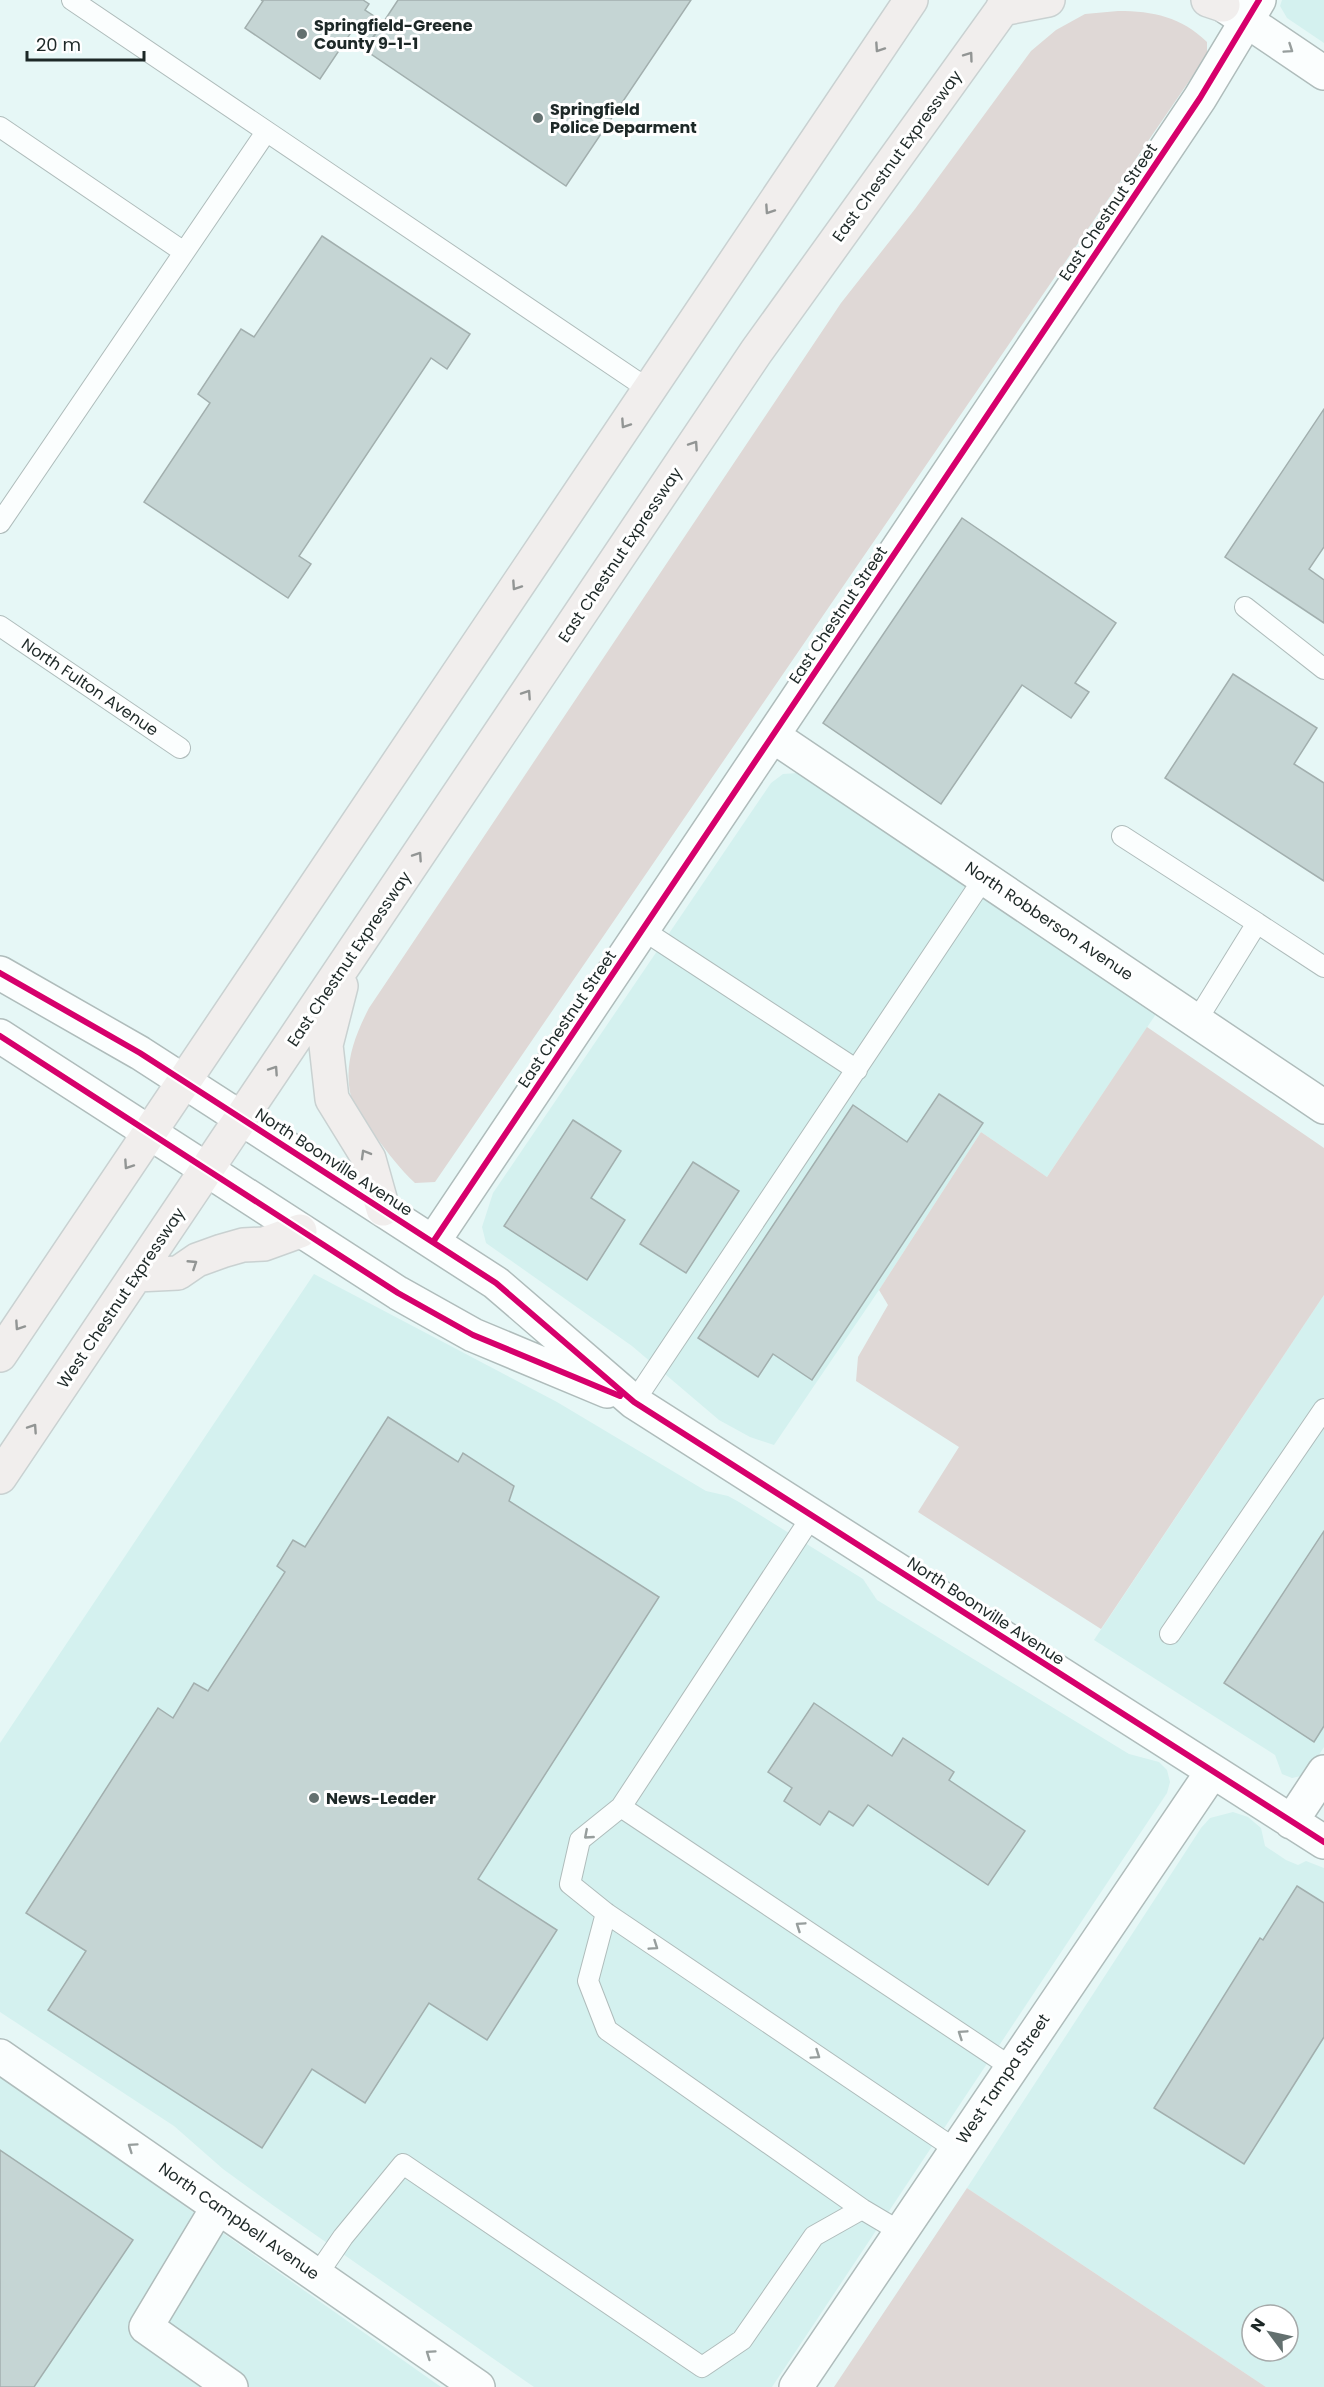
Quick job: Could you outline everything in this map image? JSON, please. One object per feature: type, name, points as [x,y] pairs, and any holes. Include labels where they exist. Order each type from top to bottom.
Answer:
[{"type":"main road","points":[[0,1355],[911,0]]},
{"type":"main road","points":[[1006,5],[1048,0]]},
{"type":"main road","name":"East Chestnut Expressway","points":[[242,1119],[756,352],[1006,5]]},
{"type":"main road","points":[[346,962],[326,1045],[332,1099],[369,1159],[383,1209]]},
{"type":"main road","name":"West Chestnut Expressway","points":[[0,1476],[242,1119]]},
{"type":"main road","points":[[137,1275],[178,1274],[197,1260],[222,1251],[243,1245],[264,1244],[300,1231]]},
{"type":"street","points":[[1231,5],[1324,73]]},
{"type":"street","name":"East Chestnut Street","points":[[433,1242],[1200,98],[1231,5]]},
{"type":"street","name":"North Robberson Avenue","points":[[773,736],[1324,1107]]},
{"type":"street","name":"North Boonville Avenue","points":[[0,973],[140,1053],[496,1283],[634,1402],[1324,1842]]},
{"type":"street","name":"North Boonville Avenue","points":[[0,1036],[398,1293],[473,1335],[634,1402]]},
{"type":"street","name":"West Tampa Street","points":[[796,2387],[899,2231],[1212,1772]]},
{"type":"street","points":[[1292,1822],[1324,1772]]},
{"type":"street","name":"North Campbell Avenue","points":[[0,2056],[478,2387]]},
{"type":"street","points":[[218,2207],[146,2327],[231,2387]]},
{"type":"lane","points":[[72,0],[648,389]]},
{"type":"lane","points":[[0,127],[184,252]]},
{"type":"lane","points":[[0,523],[266,132]]},
{"type":"lane","points":[[1245,607],[1324,669]]},
{"type":"lane","name":"North Fulton Avenue","points":[[0,626],[180,748]]},
{"type":"lane","points":[[1122,836],[1324,967]]},
{"type":"lane","points":[[634,1402],[984,878]]},
{"type":"lane","points":[[1197,1020],[1257,923]]},
{"type":"lane","points":[[643,930],[857,1070]]},
{"type":"lane","points":[[1170,1634],[1324,1409]]},
{"type":"lane","points":[[812,1516],[621,1807],[580,1840],[570,1884],[606,1913],[955,2149]]},
{"type":"lane","points":[[621,1807],[1011,2067]]},
{"type":"lane","points":[[606,1913],[588,1981],[607,2030],[862,2209],[899,2231]]},
{"type":"lane","points":[[317,2275],[343,2237],[403,2164],[702,2367],[742,2340],[814,2236],[862,2209]]},
{"type":"shaded area","points":[[1282,0],[1324,0],[1324,43],[1287,18],[1280,6]]},
{"type":"shaded area","points":[[1118,11],[1155,14],[1177,21],[1207,42],[1207,55],[435,1182],[415,1183],[394,1161],[361,1118],[350,1093],[351,1056],[358,1032],[369,1008],[841,303],[915,209],[1031,51],[1056,30],[1085,14]]},
{"type":"shaded area","points":[[798,773],[820,783],[1156,1014],[1047,1177],[981,1132],[879,1290],[774,1445],[750,1437],[719,1420],[632,1346],[486,1243],[482,1227],[493,1193],[771,783],[783,774]]},
{"type":"shaded area","points":[[1147,1027],[1324,1148],[1324,1295],[1101,1629],[918,1512],[959,1447],[856,1381],[858,1357],[888,1305],[879,1290],[981,1132],[1047,1177]]},
{"type":"shaded area","points":[[314,1274],[557,1402],[706,1491],[728,1496],[739,1502],[863,1579],[877,1600],[1129,1754],[1159,1762],[1167,1770],[1170,1782],[1167,1793],[772,2387],[534,2387],[274,2206],[223,2169],[174,2126],[0,2012],[0,1743]]},
{"type":"shaded area","points":[[1324,1295],[1324,1747],[1310,1769],[1301,1776],[1292,1778],[1282,1774],[1275,1755],[1094,1640]]},
{"type":"shaded area","points":[[1233,1812],[1248,1817],[1261,1828],[1265,1846],[1286,1860],[1298,1865],[1306,1861],[1324,1868],[1324,2387],[1266,2387],[967,2188],[1201,1828],[1210,1818]]},
{"type":"shaded area","points":[[0,2076],[441,2387],[0,2387]]},
{"type":"shaded area","points":[[967,2188],[1266,2387],[834,2387]]},
{"type":"building","name":"Springfield-Greene County 9-1-1","points":[[261,0],[363,0],[369,4],[365,10],[383,22],[371,40],[354,28],[320,79],[245,28],[263,1]]},
{"type":"building","name":"Springfield Police Deparment","points":[[398,0],[691,0],[566,186],[365,50]]},
{"type":"building","points":[[322,236],[470,334],[447,369],[431,358],[299,556],[311,564],[288,598],[144,502],[210,403],[198,394],[241,329],[254,337]]},
{"type":"building","points":[[1324,409],[1324,547],[1309,569],[1324,580],[1324,623],[1225,557]]},
{"type":"building","points":[[962,518],[1116,623],[1075,683],[1089,692],[1071,718],[1022,685],[941,804],[823,723]]},
{"type":"building","points":[[1233,674],[1317,728],[1294,764],[1324,783],[1324,881],[1165,778]]},
{"type":"building","points":[[939,1094],[983,1123],[812,1380],[773,1354],[758,1377],[698,1338],[853,1105],[907,1142]]},
{"type":"building","points":[[573,1120],[621,1151],[591,1198],[625,1220],[587,1280],[504,1226]]},
{"type":"building","points":[[693,1162],[739,1191],[686,1273],[640,1244]]},
{"type":"building","name":"News-Leader","points":[[388,1417],[458,1462],[463,1453],[514,1486],[509,1501],[659,1597],[478,1879],[557,1930],[487,2040],[429,2003],[365,2103],[312,2069],[262,2148],[48,2010],[86,1951],[26,1913],[158,1708],[173,1718],[194,1683],[208,1691],[285,1572],[277,1566],[293,1540],[305,1547]]},
{"type":"building","points":[[1324,1531],[1324,1726],[1314,1742],[1224,1683]]},
{"type":"building","points":[[814,1703],[892,1756],[903,1738],[954,1772],[949,1780],[1025,1831],[988,1885],[868,1805],[853,1826],[829,1811],[820,1825],[784,1801],[792,1788],[768,1772]]},
{"type":"building","points":[[1297,1886],[1324,1903],[1324,2037],[1244,2164],[1154,2108],[1260,1938],[1263,1940]]},
{"type":"building","points":[[0,2150],[133,2240],[34,2387],[0,2387]]},
{"type":"cycle path","points":[[433,1242],[1200,98],[1259,0]]},
{"type":"cycle path","points":[[0,973],[140,1053],[496,1283],[634,1402],[1324,1842]]},
{"type":"cycle path","points":[[0,1036],[398,1293],[473,1335],[620,1396]]},
{"type":"place","name":"Springfield-Greene County 9-1-1","points":[[302,34]]},
{"type":"place","name":"Springfield Police Deparment","points":[[538,118]]},
{"type":"place","name":"News-Leader","points":[[314,1798]]}]
